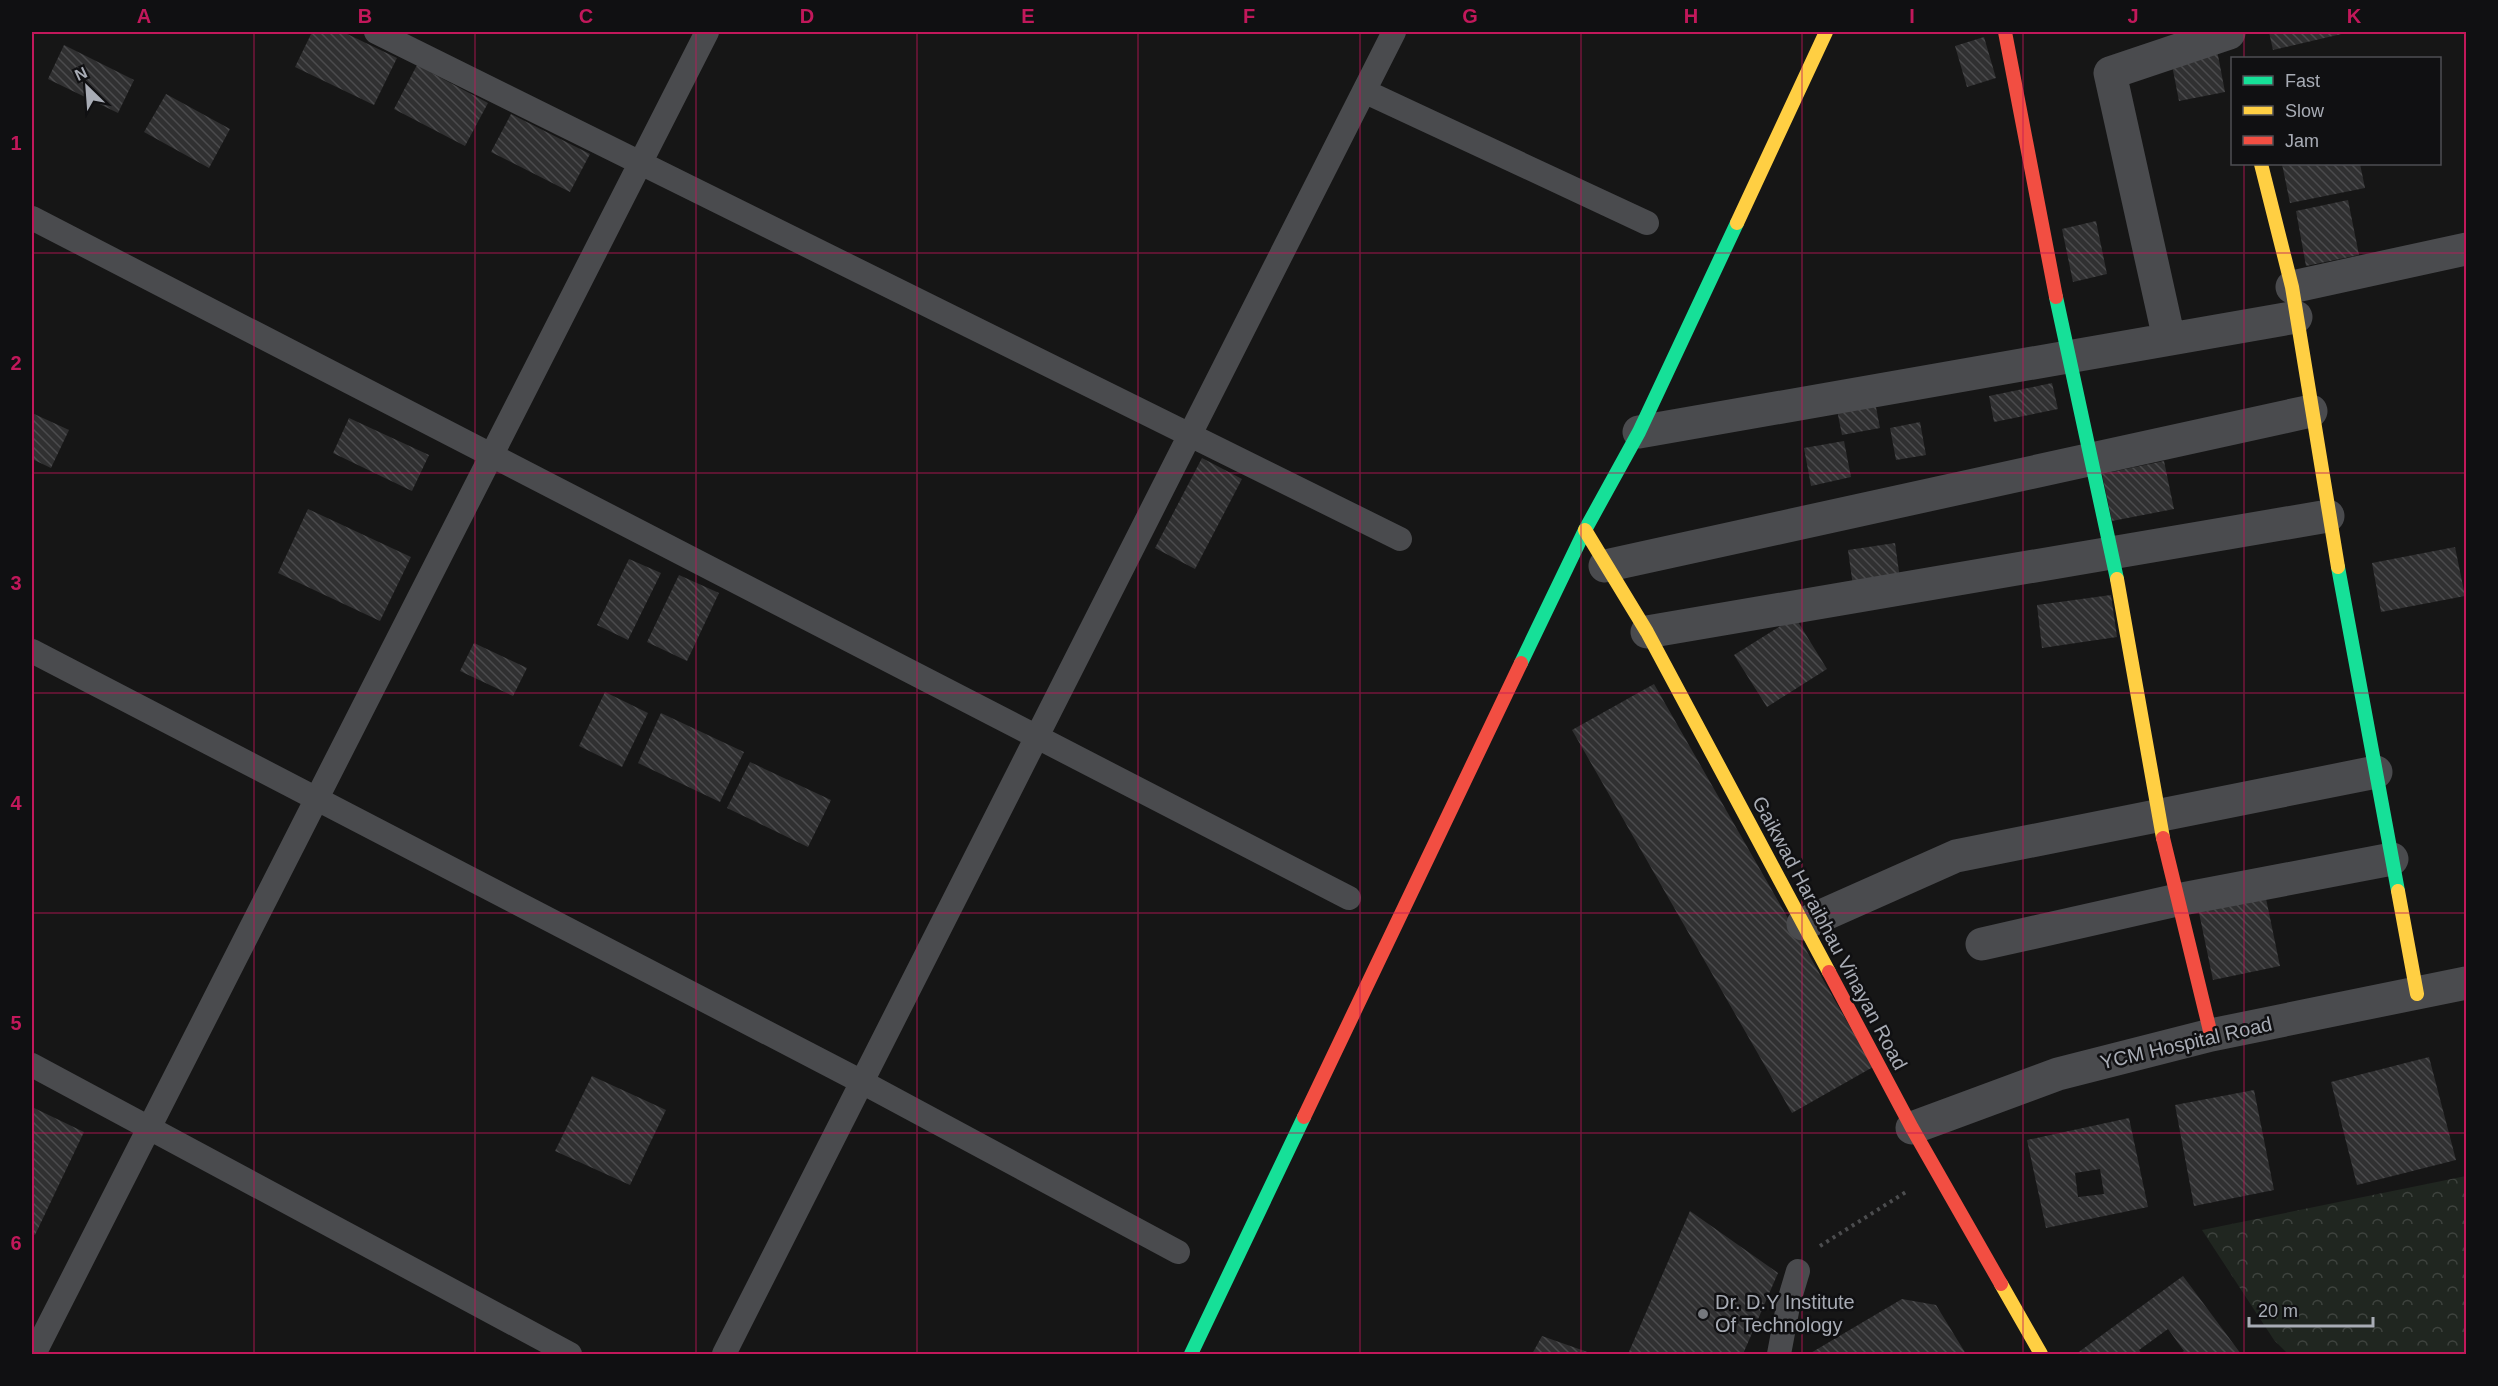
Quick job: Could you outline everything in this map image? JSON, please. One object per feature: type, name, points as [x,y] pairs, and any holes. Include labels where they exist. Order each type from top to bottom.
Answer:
[{"type":"street","points":[[1191,1354],[1585,530],[1639,432],[1826,32]]},
{"type":"street","points":[[2005,32],[2068,357],[2112,552],[2158,814],[2211,1035]]},
{"type":"street","points":[[2169,339],[2110,73],[2231,41]]},
{"type":"street","points":[[2261,165],[2294,302],[2328,516],[2418,994]]},
{"type":"street","points":[[1639,432],[2169,339],[2466,249]]},
{"type":"street","points":[[1605,566],[2311,411]]},
{"type":"street","points":[[1647,632],[2328,516]]},
{"type":"street","name":"Gaikwad Haraibhau Vinayan Road","points":[[1585,530],[1647,632],[1912,1128],[2041,1354]]},
{"type":"street","points":[[1803,924],[1956,856],[2376,772]]},
{"type":"street","points":[[1982,944],[2177,900],[2392,860]]},
{"type":"street","name":"YCM Hospital Road","points":[[1912,1128],[2058,1074],[2211,1035],[2466,983]]},
{"type":"lane","points":[[376,32],[1400,539]]},
{"type":"lane","points":[[724,1354],[1394,32]]},
{"type":"lane","points":[[34,1354],[641,163],[705,33]]},
{"type":"lane","points":[[1364,92],[1647,223]]},
{"type":"lane","points":[[32,218],[1349,898]]},
{"type":"lane","points":[[32,651],[862,1082],[1178,1252]]},
{"type":"lane","points":[[32,1065],[570,1354]]},
{"type":"lane","points":[[1779,1354],[1789,1301],[1798,1271]]},
{"type":"path","points":[[1798,1271],[1821,1245],[1937,1173]]},
{"type":"green space","points":[[2466,1176],[2466,1354],[2288,1354],[2274,1340],[2202,1230]]},
{"type":"building","points":[[312,32],[343,32],[397,58],[374,105],[295,67]]},
{"type":"building","points":[[2269,32],[2350,32],[2273,50]]},
{"type":"building","points":[[1984,37],[1996,78],[1967,87],[1955,46]]},
{"type":"building","points":[[64,45],[134,80],[118,113],[48,79]]},
{"type":"building","points":[[2217,50],[2225,92],[2179,101],[2171,60]]},
{"type":"building","points":[[417,65],[488,103],[465,146],[394,109]]},
{"type":"building","points":[[166,94],[230,129],[209,168],[144,132]]},
{"type":"building","points":[[511,114],[590,154],[570,192],[491,152]]},
{"type":"building","points":[[2282,165],[2360,165],[2365,188],[2290,203]]},
{"type":"building","points":[[2348,200],[2359,255],[2306,266],[2296,211]]},
{"type":"building","points":[[2096,221],[2107,274],[2073,282],[2062,229]]},
{"type":"building","points":[[2052,383],[2058,409],[1994,422],[1989,396]]},
{"type":"building","points":[[1875,402],[1880,428],[1842,435],[1837,410]]},
{"type":"building","points":[[32,413],[69,430],[51,468],[32,459]]},
{"type":"building","points":[[349,418],[429,455],[412,491],[333,453]]},
{"type":"building","points":[[1920,422],[1926,455],[1896,460],[1890,428]]},
{"type":"building","points":[[1844,441],[1851,477],[1811,486],[1804,448]]},
{"type":"building","points":[[1202,458],[1242,479],[1195,569],[1155,548]]},
{"type":"building","points":[[2164,461],[2174,509],[2112,521],[2102,474]]},
{"type":"building","points":[[308,509],[411,557],[380,621],[278,573]]},
{"type":"building","points":[[1895,543],[1900,579],[1853,586],[1848,550]]},
{"type":"building","points":[[2455,547],[2465,596],[2381,612],[2372,563]]},
{"type":"building","points":[[629,559],[661,573],[628,640],[597,625]]},
{"type":"building","points":[[679,575],[719,593],[687,661],[647,642]]},
{"type":"building","points":[[2111,595],[2117,637],[2042,648],[2037,605]]},
{"type":"building","points":[[1795,617],[1827,669],[1767,707],[1734,655]]},
{"type":"building","points":[[474,643],[527,668],[513,696],[460,671]]},
{"type":"building","points":[[1654,684],[1873,1067],[1792,1113],[1572,730]]},
{"type":"building","points":[[605,692],[648,713],[622,767],[579,746]]},
{"type":"building","points":[[661,713],[744,752],[720,802],[638,763]]},
{"type":"building","points":[[750,762],[831,800],[808,847],[727,808]]},
{"type":"building","points":[[2264,889],[2280,966],[2213,980],[2197,903]]},
{"type":"building","points":[[2429,1057],[2456,1160],[2357,1185],[2331,1082]]},
{"type":"building","points":[[592,1076],[666,1110],[630,1185],[555,1151]]},
{"type":"building","points":[[2254,1090],[2274,1190],[2194,1206],[2175,1105]]},
{"type":"building","points":[[32,1107],[84,1132],[35,1235],[32,1233]]},
{"type":"building","points":[[2129,1118],[2148,1207],[2046,1228],[2027,1140]],"holes":[[[2100,1169],[2104,1194],[2078,1197],[2075,1173]]]},
{"type":"building","name":"Dr. D.Y Institute Of Technology","points":[[1690,1211],[1778,1273],[1743,1354],[1628,1354]]},
{"type":"building","points":[[2183,1276],[2241,1354],[2179,1354],[2184,1351],[2168,1329],[2139,1350],[2142,1354],[2076,1354]]},
{"type":"building","points":[[1902,1299],[1936,1305],[1966,1354],[1809,1354]]},
{"type":"building","points":[[1542,1336],[1593,1354],[1532,1354]]},
{"type":"traffic: fast","points":[[1521,663],[1585,530],[1639,432],[1737,223]]},
{"type":"traffic: fast","points":[[2056,297],[2117,579]]},
{"type":"traffic: fast","points":[[2338,567],[2398,891]]},
{"type":"traffic: fast","points":[[1191,1354],[1304,1117]]},
{"type":"traffic: slow","points":[[1737,223],[1826,32]]},
{"type":"traffic: slow","points":[[2261,165],[2292,287],[2338,567]]},
{"type":"traffic: slow","points":[[1585,530],[1647,632],[1829,972]]},
{"type":"traffic: slow","points":[[2117,579],[2163,838]]},
{"type":"traffic: slow","points":[[2398,891],[2417,994]]},
{"type":"traffic: slow","points":[[2001,1284],[2041,1354]]},
{"type":"traffic: jam","points":[[2005,32],[2056,297]]},
{"type":"traffic: jam","points":[[1304,1117],[1521,663]]},
{"type":"traffic: jam","points":[[2163,838],[2211,1035]]},
{"type":"traffic: jam","points":[[1829,972],[1912,1128],[2001,1284]]},
{"type":"place","name":"Dr. D.Y Institute Of Technology","points":[[1703,1314]]}]
